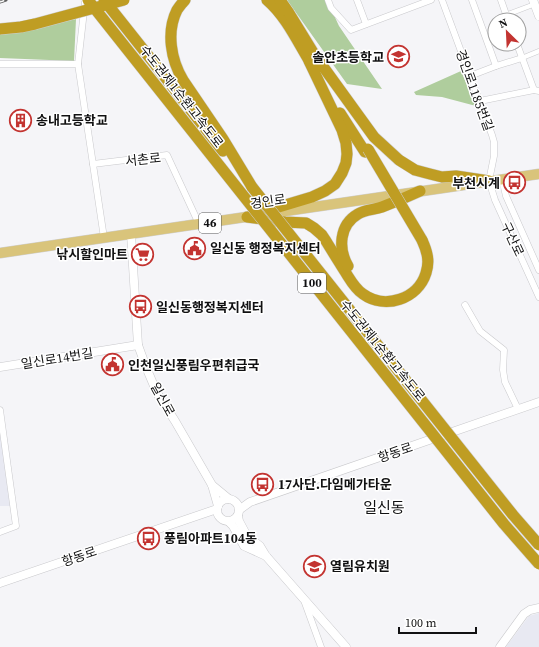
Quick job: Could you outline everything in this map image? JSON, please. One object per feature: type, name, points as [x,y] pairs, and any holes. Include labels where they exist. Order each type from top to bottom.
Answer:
[{"type":"highway","name":"수도권제1순환고속도로","points":[[87,0],[494,512],[539,564]]},
{"type":"highway","name":"수도권제1순환고속도로","points":[[104,0],[539,545]]},
{"type":"highway","points":[[0,24],[22,22],[104,0]]},
{"type":"highway","points":[[0,29],[34,24],[124,0]]},
{"type":"highway","points":[[185,0],[177,10],[171,33],[171,45],[177,70],[223,139],[252,187]]},
{"type":"highway","points":[[267,0],[283,17],[314,61],[374,137],[399,160],[415,170],[442,177],[456,176],[489,181]]},
{"type":"highway","points":[[247,217],[306,223],[314,228],[322,235],[354,286],[371,299],[391,302],[403,298],[414,292],[426,273],[428,261],[427,250],[420,241],[366,151],[314,61],[289,13],[280,0]]},
{"type":"highway","points":[[247,217],[312,197],[325,191],[335,184],[342,173],[346,163],[346,143],[314,61]]},
{"type":"highway","points":[[420,191],[380,208],[359,213],[352,219],[344,230],[342,246],[346,263],[359,283],[372,294],[390,297],[401,294],[411,288],[417,281],[422,271],[423,261],[420,241]]},
{"type":"main road","name":"경인로","points":[[0,254],[539,174]]},
{"type":"street","points":[[87,0],[85,2],[78,64],[104,238]]},
{"type":"street","points":[[328,0],[331,8],[350,30],[431,0]]},
{"type":"street","points":[[357,0],[366,24]]},
{"type":"street","name":"경인로1185번길","points":[[442,0],[494,142],[494,156],[489,181]]},
{"type":"street","points":[[472,0],[496,66]]},
{"type":"street","points":[[501,0],[505,12]]},
{"type":"street","points":[[516,12],[534,2],[539,16]]},
{"type":"street","points":[[470,76],[539,51]]},
{"type":"street","points":[[480,101],[537,90],[520,52]]},
{"type":"street","points":[[0,64],[78,64]]},
{"type":"street","name":"서촌로","points":[[93,164],[167,155],[199,224]]},
{"type":"street","name":"구산로","points":[[502,179],[506,196],[539,270]]},
{"type":"street","name":"구산로","points":[[489,181],[494,200],[539,297]]},
{"type":"street","name":"일신로","points":[[131,234],[138,345],[157,393],[212,485],[218,511]]},
{"type":"street","points":[[465,305],[480,331],[504,350],[503,370],[505,382],[518,409]]},
{"type":"street","name":"일신로14번길","points":[[0,367],[138,345]]},
{"type":"street","name":"항동로","points":[[238,513],[250,502],[539,402]]},
{"type":"street","points":[[0,410],[16,526],[0,532]]},
{"type":"street","points":[[204,514],[210,507],[212,499],[212,485]]},
{"type":"street","name":"일신로","points":[[212,485],[231,500]]},
{"type":"street","points":[[266,556],[244,546],[233,526],[228,521],[222,519],[218,511],[222,501],[231,500],[238,504],[239,521],[247,536],[260,546],[266,556],[346,647]]},
{"type":"street","name":"항동로","points":[[231,500],[250,502]]},
{"type":"street","name":"항동로","points":[[0,583],[204,514],[218,511]]},
{"type":"street","points":[[228,521],[235,519],[238,513]]},
{"type":"street","points":[[304,599],[321,647]]},
{"type":"street","points":[[500,647],[524,614],[530,610],[539,608]]},
{"type":"shaded area","points":[[0,426],[11,506],[0,506]]},
{"type":"shaded area","points":[[539,613],[539,647],[506,647],[529,616]]},
{"type":"green space","points":[[287,0],[327,0],[339,26],[382,89],[347,84]]},
{"type":"green space","points":[[76,19],[74,61],[0,58],[0,30],[22,31]]},
{"type":"green space","points":[[461,71],[476,106],[442,97],[416,95],[414,92]]},
{"type":"railway","points":[[0,2],[6,0]]},
{"type":"place","name":"솔안초등학교","points":[[399,57]]},
{"type":"place","name":"송내고등학교","points":[[21,120]]},
{"type":"place","name":"부천시계","points":[[515,183]]},
{"type":"place","name":"일신동 행정복지센터","points":[[194,248]]},
{"type":"place","name":"낚시할인마트","points":[[143,254]]},
{"type":"place","name":"일신동행정복지센터","points":[[141,307]]},
{"type":"place","name":"인천일신풍림우편취급국","points":[[113,365]]},
{"type":"place","name":"17사단.다임메가타운","points":[[263,484]]},
{"type":"place","name":"풍림아파트104동","points":[[149,538]]},
{"type":"place","name":"열림유치원","points":[[315,566]]},
{"type":"district","name":"일신동","points":[[384,508]]}]
